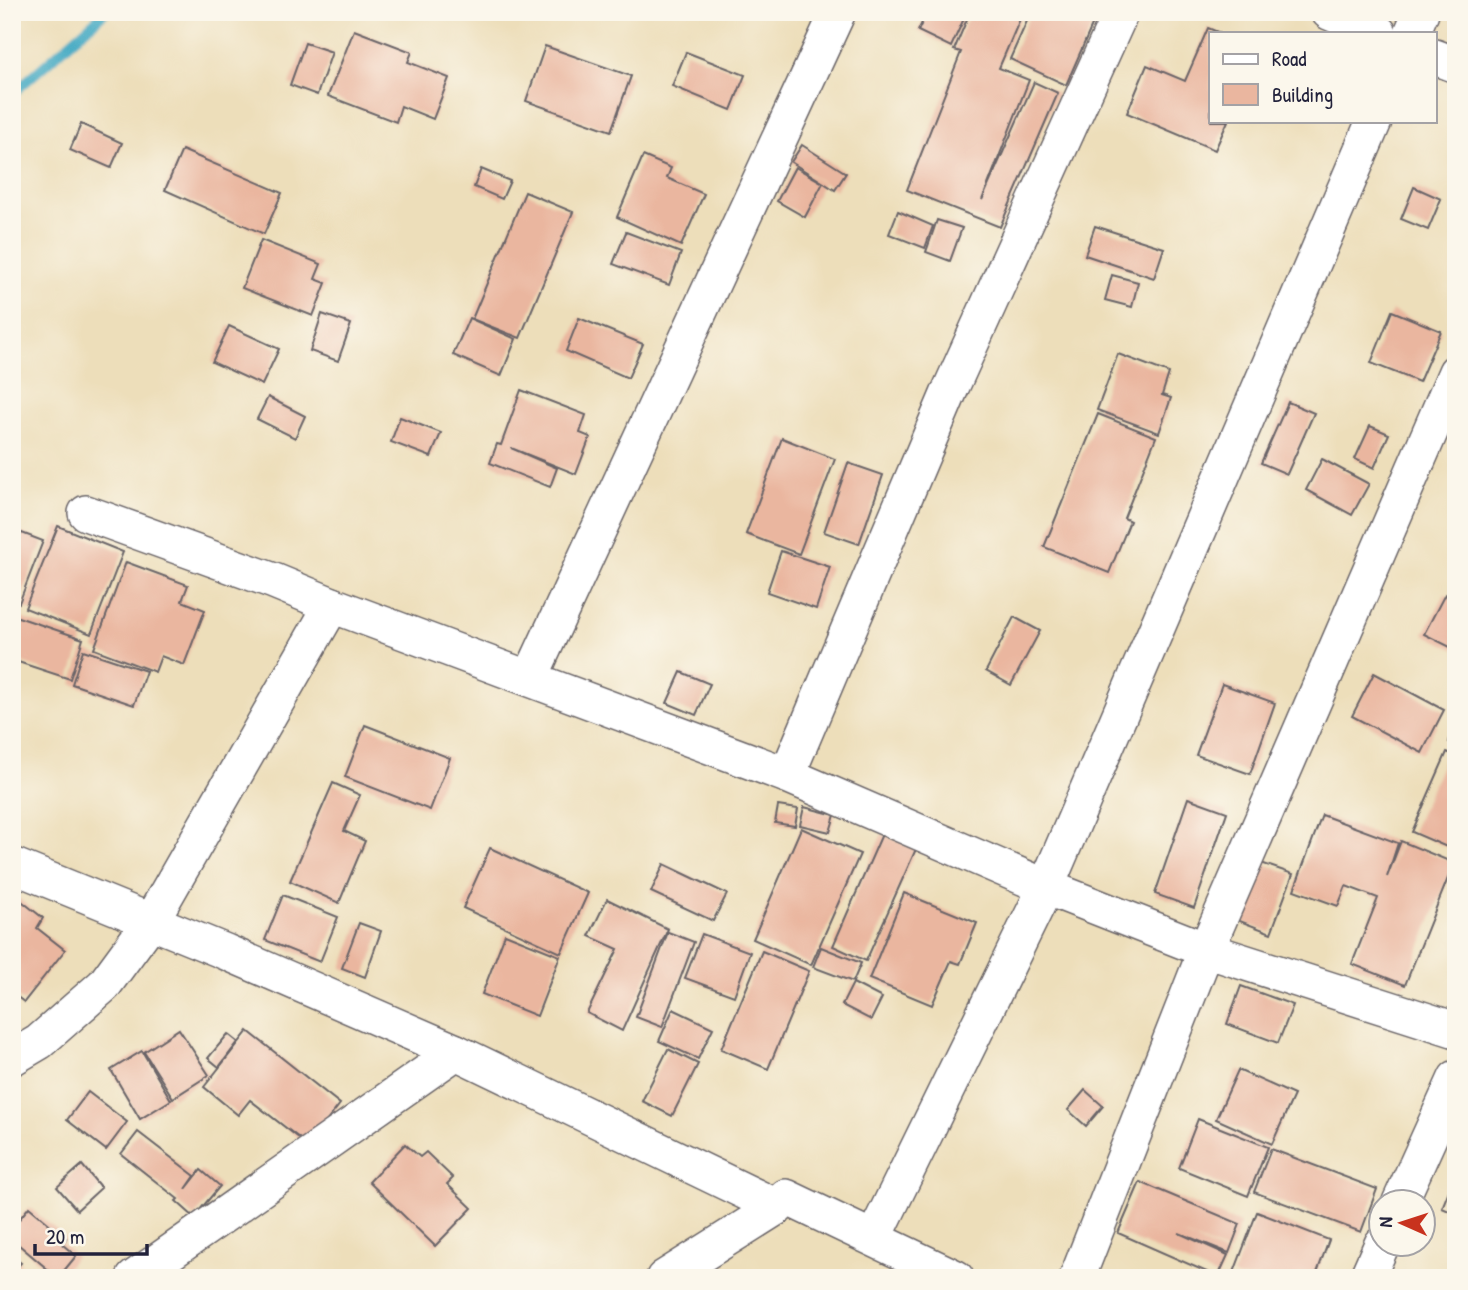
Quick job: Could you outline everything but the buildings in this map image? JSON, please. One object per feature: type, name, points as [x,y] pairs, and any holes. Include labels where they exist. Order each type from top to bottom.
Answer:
[{"type":"street","points":[[530,678],[838,12]]},
{"type":"street","points":[[788,775],[950,390],[1121,12]]},
{"type":"street","points":[[1329,12],[1377,32]]},
{"type":"street","points":[[1412,32],[1421,12]]},
{"type":"street","points":[[1436,57],[1456,65]]},
{"type":"street","points":[[874,1238],[1046,887],[1374,122]]},
{"type":"street","points":[[1076,1278],[1206,950],[1456,372]]},
{"type":"street","points":[[86,513],[788,775],[1046,887],[1206,950],[1456,1030]]},
{"type":"street","points":[[12,1058],[39,1042],[104,985],[151,921],[332,605]]},
{"type":"street","points":[[12,865],[226,952],[456,1052],[777,1207]]},
{"type":"street","points":[[134,1278],[456,1052]]},
{"type":"street","points":[[1406,1188],[1456,1078]]},
{"type":"street","points":[[664,1278],[777,1207],[786,1197],[956,1278]]},
{"type":"street","points":[[1367,1278],[1376,1258]]},
{"type":"waterway","points":[[12,94],[105,12]]}]
